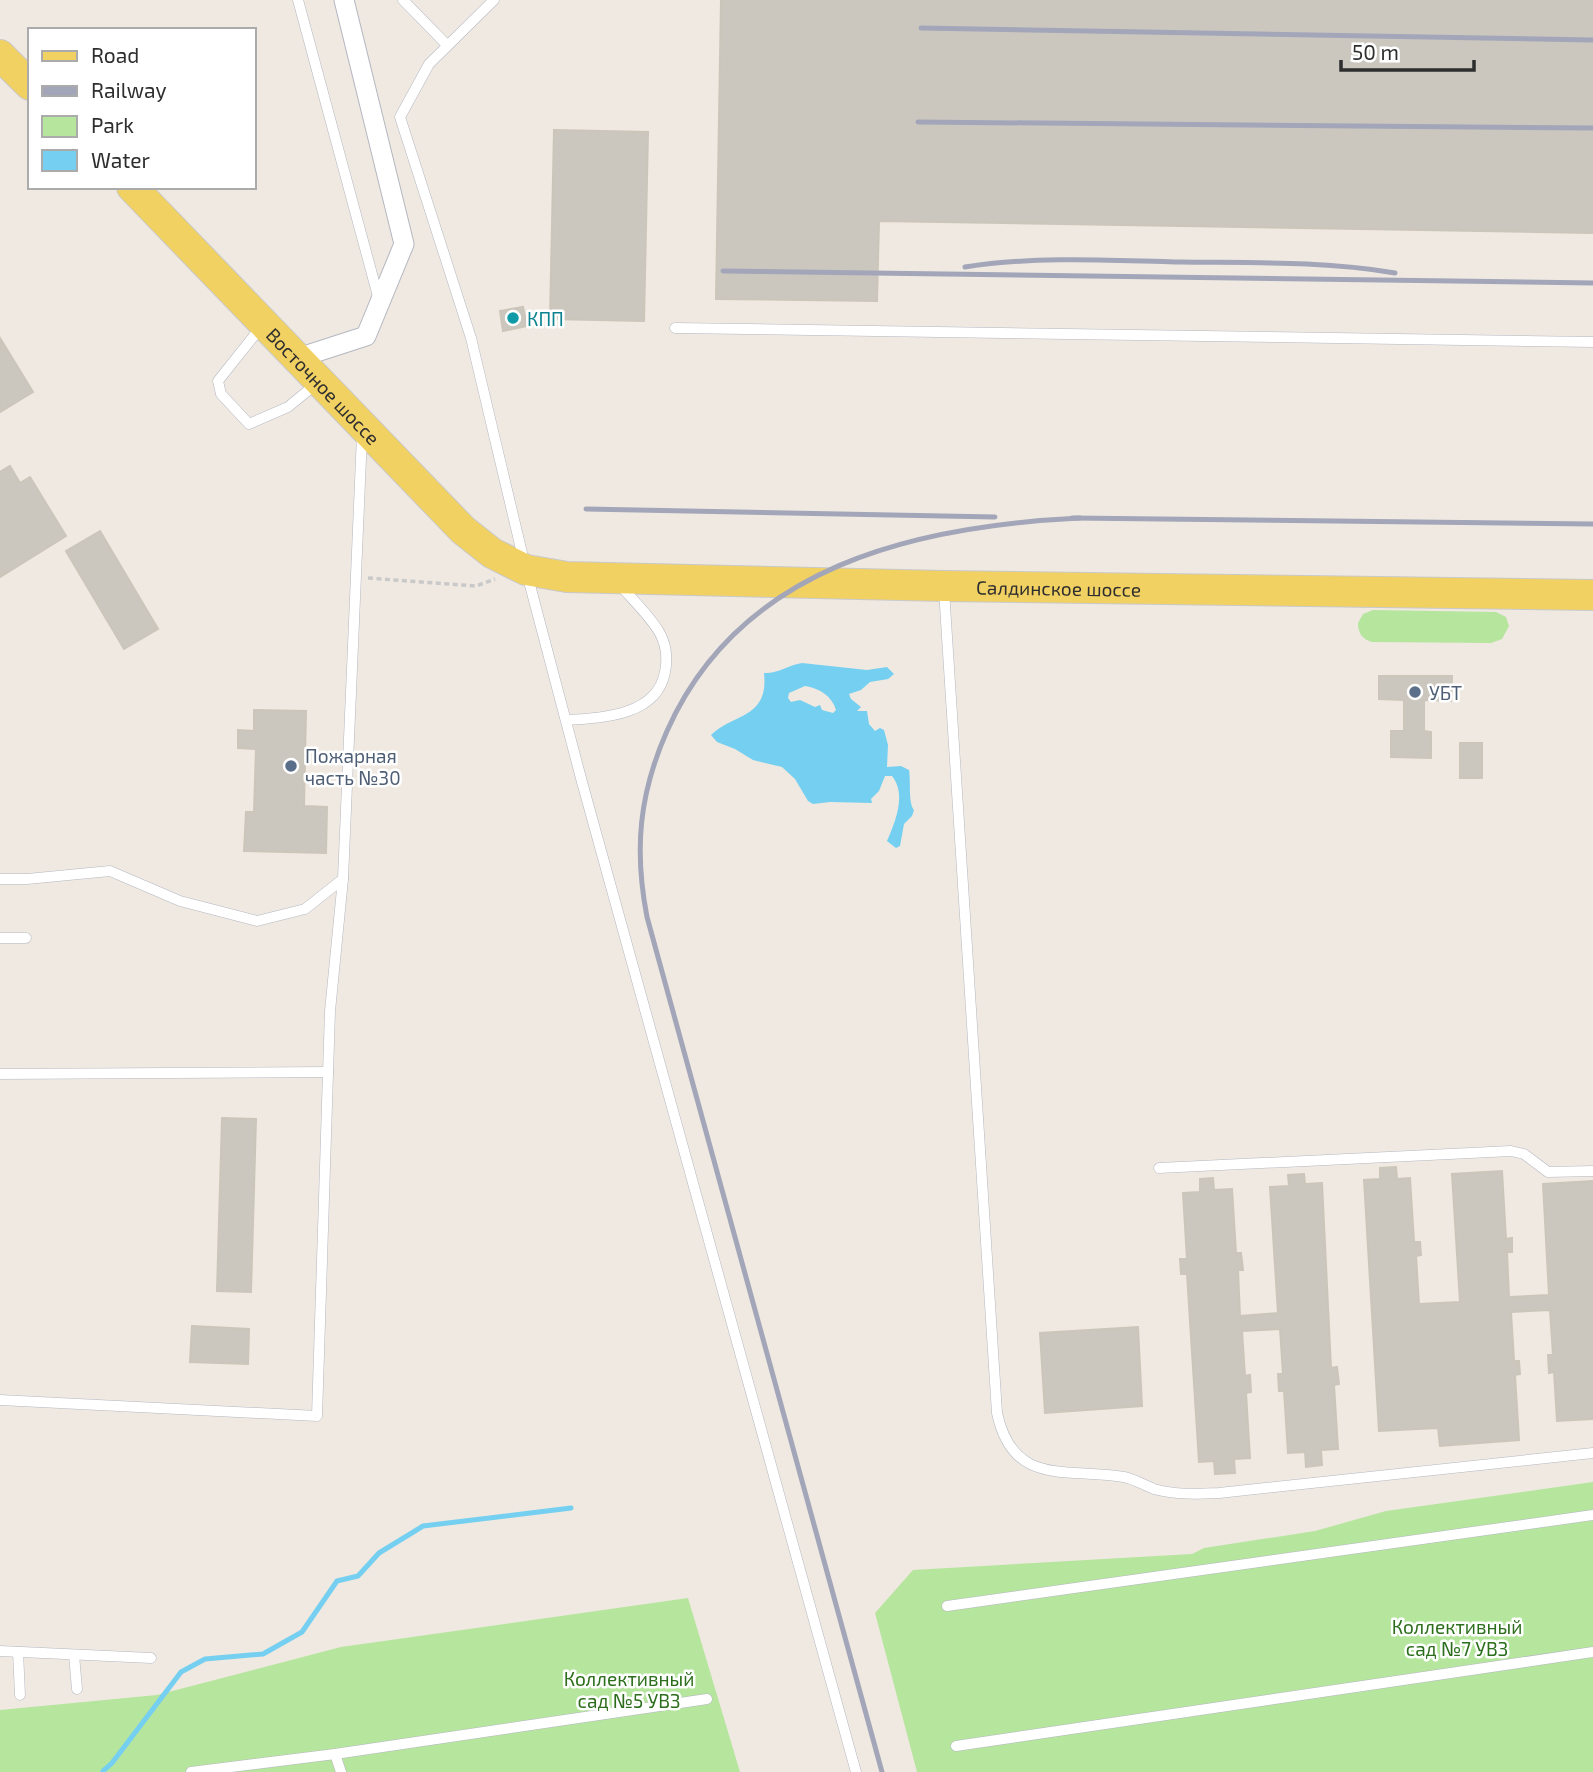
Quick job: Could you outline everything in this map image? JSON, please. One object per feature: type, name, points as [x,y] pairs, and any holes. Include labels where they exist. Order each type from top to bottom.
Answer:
[{"type":"main road","points":[[0,55],[28,83]]},
{"type":"main road","name":"Восточное шоссе","points":[[134,189],[463,530],[492,553],[526,570]]},
{"type":"main road","name":"Салдинское шоссе","points":[[526,570],[567,577],[944,586],[1593,595]]},
{"type":"street","points":[[298,358],[366,336],[404,244],[344,0]]},
{"type":"lane","points":[[298,0],[379,301]]},
{"type":"lane","points":[[403,0],[447,46]]},
{"type":"lane","points":[[494,0],[429,64],[400,117],[471,338],[526,570],[566,720],[856,1772]]},
{"type":"lane","points":[[264,324],[218,381],[221,394],[249,424],[288,407],[320,381]]},
{"type":"lane","points":[[674,328],[1593,342]]},
{"type":"lane","points":[[0,1400],[317,1416],[330,1011],[344,879],[362,424]]},
{"type":"lane","points":[[566,720],[602,717],[637,708],[647,702],[664,679],[667,653],[663,641],[648,617],[614,578]]},
{"type":"lane","points":[[944,586],[997,1413],[1004,1438],[1019,1455],[1039,1468],[1061,1474],[1125,1478],[1154,1489],[1186,1494],[1219,1493],[1593,1453]]},
{"type":"lane","points":[[0,879],[110,871],[180,901],[257,921],[305,909],[344,879]]},
{"type":"lane","points":[[0,938],[26,938]]},
{"type":"lane","points":[[0,1074],[328,1072]]},
{"type":"lane","points":[[1159,1168],[1511,1151],[1524,1154],[1548,1172],[1593,1171]]},
{"type":"lane","points":[[947,1606],[1593,1515]]},
{"type":"lane","points":[[0,1651],[151,1658]]},
{"type":"lane","points":[[19,1652],[20,1695]]},
{"type":"lane","points":[[956,1746],[1593,1652]]},
{"type":"lane","points":[[74,1655],[77,1689]]},
{"type":"lane","points":[[191,1772],[335,1754],[707,1699]]},
{"type":"lane","points":[[335,1754],[341,1772]]},
{"type":"path","points":[[355,577],[476,586],[526,570]]},
{"type":"green space","points":[[1373,610],[1496,612],[1506,617],[1509,626],[1502,639],[1491,643],[1372,642],[1361,635],[1358,623],[1363,614]]},
{"type":"green space","name":"Коллективный сад №7 УВЗ","points":[[1593,1482],[1593,1772],[917,1772],[875,1613],[913,1570],[1192,1554],[1204,1548],[1315,1531],[1386,1511]]},
{"type":"green space","name":"Коллективный сад №5 УВЗ","points":[[688,1598],[740,1772],[0,1772],[0,1710],[157,1695],[341,1647]]},
{"type":"water","points":[[802,663],[867,670],[887,667],[894,674],[888,679],[870,682],[861,690],[849,694],[861,707],[857,711],[867,711],[869,724],[875,731],[880,728],[884,730],[888,745],[887,767],[901,766],[909,770],[910,797],[914,810],[904,824],[900,846],[896,848],[887,841],[899,800],[899,792],[892,776],[885,776],[879,791],[871,799],[872,803],[813,804],[808,801],[795,779],[782,767],[753,760],[717,742],[711,735],[755,707],[764,688],[764,673]],"holes":[[[805,686],[828,697],[836,710],[833,713],[822,710],[820,705],[815,707],[800,700],[791,702],[788,698],[789,693]]]},
{"type":"building","points":[[721,0],[1593,0],[1593,233],[879,221],[877,301],[716,299]]},
{"type":"building","points":[[554,130],[648,132],[644,321],[550,319]]},
{"type":"building","name":"КПП","points":[[523,307],[527,326],[503,331],[500,311]]},
{"type":"building","points":[[0,338],[33,392],[0,412]]},
{"type":"building","points":[[10,466],[20,483],[30,477],[66,536],[0,577],[0,472]]},
{"type":"building","points":[[100,531],[158,629],[124,649],[66,551]]},
{"type":"building","points":[[1379,676],[1452,676],[1451,701],[1424,700],[1424,731],[1431,732],[1431,758],[1391,757],[1391,731],[1404,731],[1404,700],[1379,699]]},
{"type":"building","points":[[254,710],[306,711],[304,806],[327,807],[326,853],[244,851],[246,812],[254,812],[256,749],[238,748],[238,730],[254,731]]},
{"type":"building","points":[[1460,743],[1482,743],[1482,778],[1460,778]]},
{"type":"building","points":[[222,1118],[256,1119],[251,1292],[217,1291]]},
{"type":"building","points":[[1396,1167],[1397,1179],[1410,1178],[1414,1242],[1420,1242],[1421,1255],[1416,1256],[1419,1304],[1460,1302],[1452,1174],[1502,1171],[1506,1239],[1512,1238],[1512,1252],[1507,1252],[1509,1297],[1549,1295],[1543,1184],[1593,1181],[1593,1419],[1557,1421],[1554,1372],[1549,1373],[1548,1355],[1553,1355],[1550,1310],[1511,1312],[1514,1361],[1519,1361],[1520,1374],[1515,1375],[1519,1440],[1440,1446],[1438,1428],[1379,1431],[1364,1180],[1380,1179],[1380,1168]]},
{"type":"building","points":[[1304,1174],[1305,1184],[1322,1183],[1331,1368],[1337,1367],[1339,1384],[1334,1385],[1338,1449],[1321,1450],[1322,1465],[1306,1467],[1305,1452],[1288,1453],[1284,1391],[1279,1391],[1278,1374],[1283,1374],[1280,1329],[1242,1331],[1245,1376],[1250,1375],[1251,1392],[1246,1393],[1250,1458],[1234,1459],[1235,1473],[1215,1474],[1214,1461],[1199,1462],[1187,1274],[1181,1274],[1180,1259],[1187,1259],[1183,1193],[1200,1192],[1200,1179],[1213,1178],[1214,1190],[1232,1189],[1236,1253],[1241,1253],[1243,1270],[1238,1270],[1240,1316],[1278,1313],[1270,1187],[1289,1186],[1288,1175]]},
{"type":"building","points":[[192,1326],[249,1329],[248,1364],[190,1362]]},
{"type":"building","points":[[1138,1327],[1142,1406],[1045,1413],[1040,1333]]},
{"type":"waterway","points":[[103,1771],[112,1763],[181,1672],[205,1659],[263,1654],[302,1632],[337,1581],[358,1576],[379,1553],[423,1526],[571,1508]]},
{"type":"railway","points":[[921,28],[1593,40]]},
{"type":"railway","points":[[918,122],[1593,128]]},
{"type":"railway","points":[[965,267],[1018,261],[1099,260],[1315,265],[1395,273]]},
{"type":"railway","points":[[723,271],[1593,283]]},
{"type":"railway","points":[[586,509],[995,517]]},
{"type":"railway","points":[[1072,518],[1593,524]]},
{"type":"railway","points":[[882,1772],[647,917],[640,845],[645,800],[650,777],[667,731],[699,675],[739,629],[786,593],[839,566],[896,545],[956,531],[1080,518]]},
{"type":"place","name":"КПП","points":[[513,318]]},
{"type":"place","name":"УБТ","points":[[1415,692]]},
{"type":"place","name":"Пожарная часть №30","points":[[291,766]]}]
